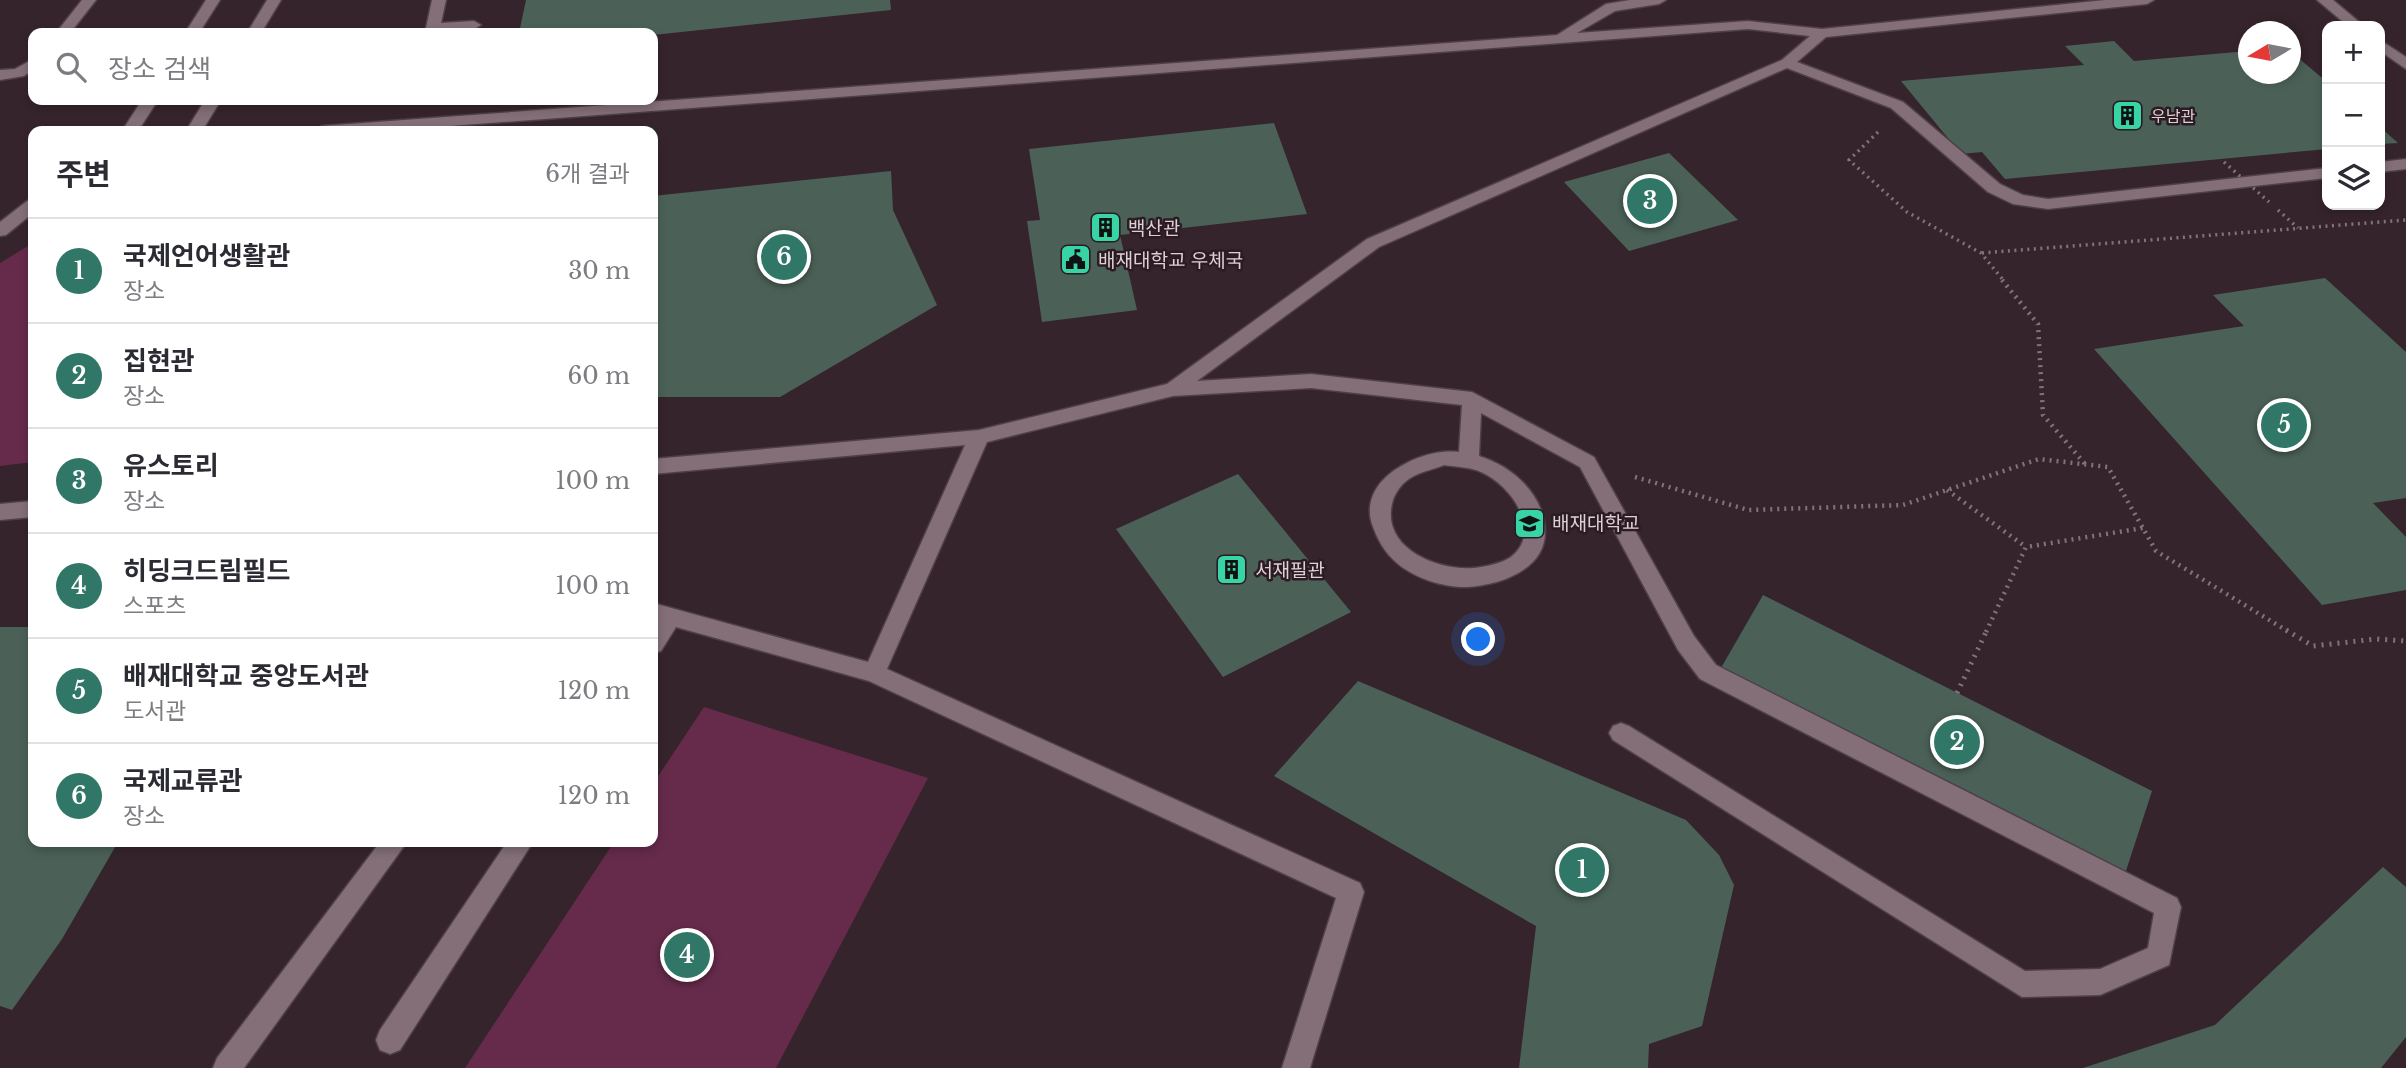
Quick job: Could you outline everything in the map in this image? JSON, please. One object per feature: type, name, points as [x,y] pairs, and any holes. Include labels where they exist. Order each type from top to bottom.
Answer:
[{"type":"lane","points":[[67,28],[89,0]]},
{"type":"lane","points":[[195,28],[214,0]]},
{"type":"lane","points":[[257,28],[274,0]]},
{"type":"lane","points":[[439,0],[433,28],[474,25]]},
{"type":"lane","points":[[1558,38],[1611,7],[1659,0]]},
{"type":"lane","points":[[658,105],[1748,24],[1822,33],[2147,0]]},
{"type":"lane","points":[[2324,0],[2351,21]]},
{"type":"lane","points":[[1173,388],[1373,243],[1787,63],[1822,33]]},
{"type":"lane","points":[[2385,48],[2406,64]]},
{"type":"lane","points":[[1787,63],[1897,105],[1994,188],[2019,200],[2048,204],[2322,174]]},
{"type":"lane","points":[[0,75],[19,73],[28,67]]},
{"type":"lane","points":[[133,126],[147,105]]},
{"type":"lane","points":[[197,126],[210,105]]},
{"type":"lane","points":[[382,126],[658,105]]},
{"type":"lane","points":[[430,126],[443,121]]},
{"type":"lane","points":[[2385,166],[2406,164]]},
{"type":"lane","points":[[0,231],[28,209]]},
{"type":"lane","points":[[658,466],[979,437],[1173,388],[1311,381],[1472,399],[1587,462],[1686,643],[1708,672],[2168,907],[2160,956],[2100,982],[2022,985],[1622,733]]},
{"type":"lane","points":[[1469,460],[1472,399]]},
{"type":"lane","points":[[874,673],[979,437]]},
{"type":"lane","points":[[1444,458],[1469,460],[1493,468],[1513,482],[1527,499],[1535,518],[1535,537],[1526,555],[1509,569],[1486,578],[1460,579],[1433,574],[1410,563],[1391,546],[1381,527],[1378,506],[1385,488],[1399,473],[1419,463],[1444,458]]},
{"type":"lane","points":[[0,512],[28,509]]},
{"type":"lane","points":[[662,614],[874,673],[1351,892],[1296,1068]]},
{"type":"lane","points":[[227,1068],[391,847]]},
{"type":"lane","points":[[390,1040],[518,847]]},
{"type":"path","points":[[1902,109],[1849,160],[1906,212],[1981,253],[2038,324],[2043,415],[2086,464]]},
{"type":"path","points":[[2224,162],[2298,228]]},
{"type":"path","points":[[1981,253],[2406,220]]},
{"type":"path","points":[[1587,462],[1748,510],[1903,505],[2039,459],[2108,467],[2156,551],[2313,646],[2376,639],[2406,641]]},
{"type":"path","points":[[1947,490],[2026,548],[2143,528]]},
{"type":"path","points":[[1956,692],[2026,548]]},
{"type":"shaded area","points":[[28,246],[28,463],[0,466],[0,263]]},
{"type":"shaded area","points":[[704,707],[928,778],[776,1068],[465,1068],[611,847],[658,847],[658,776]]},
{"type":"building","points":[[526,0],[890,0],[891,10],[658,34],[658,28],[520,28]]},
{"type":"building","name":"우남관","points":[[2114,41],[2134,61],[2238,52],[2238,84],[2301,84],[2301,60],[2322,78],[2322,149],[2005,179],[1982,152],[1961,154],[1901,81],[2084,65],[2065,46]]},
{"type":"building","name":"백산관","points":[[1274,123],[1307,214],[1120,235],[1137,310],[1042,322],[1027,221],[1040,220],[1029,149]]},
{"type":"building","points":[[2385,131],[2398,143],[2385,144]]},
{"type":"building","points":[[1669,153],[1738,220],[1629,251],[1564,182]]},
{"type":"building","points":[[891,171],[893,210],[937,305],[780,397],[658,397],[658,195]]},
{"type":"building","points":[[2325,278],[2406,352],[2406,498],[2373,503],[2406,537],[2406,590],[2322,605],[2094,349],[2244,326],[2213,295]]},
{"type":"building","name":"서재필관","points":[[1238,474],[1351,612],[1223,677],[1116,529]]},
{"type":"building","points":[[1763,595],[2152,791],[2123,880],[1721,668]]},
{"type":"building","points":[[0,627],[28,627],[28,847],[115,847],[62,939],[12,1010],[0,1006]]},
{"type":"building","points":[[1358,681],[1686,820],[1719,855],[1734,885],[1702,1026],[1649,1044],[1648,1068],[1519,1068],[1536,926],[1274,776]]},
{"type":"building","points":[[2383,867],[2406,887],[2406,1037],[2381,1068],[2083,1068],[2215,1025]]},
{"type":"place","name":"우남관","points":[[2128,116]]},
{"type":"place","name":"유스토리","points":[[1650,201]]},
{"type":"place","name":"백산관","points":[[1105,228]]},
{"type":"place","name":"국제교류관","points":[[784,257]]},
{"type":"place","name":"배재대학교 우체국","points":[[1075,260]]},
{"type":"place","name":"배재대학교 중앙도서관","points":[[2284,425]]},
{"type":"place","name":"배재대학교","points":[[1529,523]]},
{"type":"place","name":"서재필관","points":[[1232,570]]},
{"type":"place","name":"집현관","points":[[1957,742]]},
{"type":"place","name":"국제언어생활관","points":[[1582,870]]},
{"type":"place","name":"히딩크드림필드","points":[[687,955]]}]
